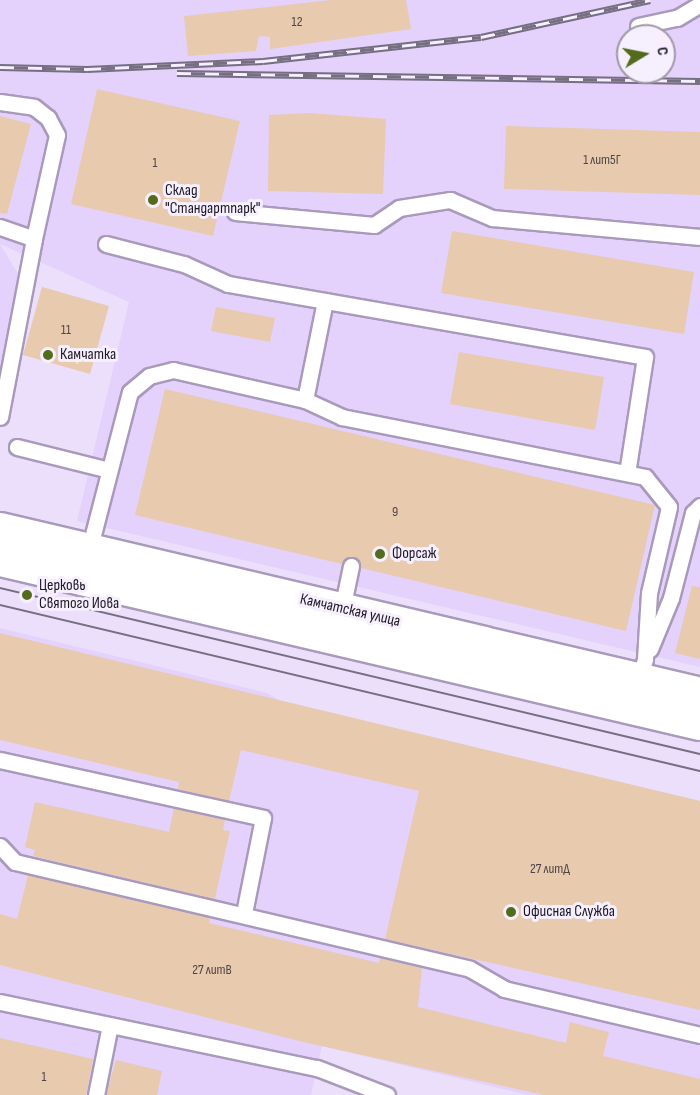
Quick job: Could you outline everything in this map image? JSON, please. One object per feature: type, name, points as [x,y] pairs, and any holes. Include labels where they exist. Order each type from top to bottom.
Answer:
[{"type":"main road","name":"Камчатская улица","points":[[0,529],[86,564],[700,694]]},
{"type":"main road","name":"Камчатская улица","points":[[0,559],[86,564],[342,609],[639,682],[700,723]]},
{"type":"lane","points":[[648,24],[677,18],[700,4]]},
{"type":"lane","points":[[0,102],[34,107],[48,118],[57,135],[34,239],[0,417]]},
{"type":"lane","points":[[235,212],[374,225],[399,208],[450,200],[492,218],[700,237]]},
{"type":"lane","points":[[0,227],[34,239]]},
{"type":"lane","points":[[106,244],[184,264],[228,284],[645,357],[627,473]]},
{"type":"lane","points":[[305,400],[325,301]]},
{"type":"lane","points":[[86,564],[130,392],[149,376],[173,370],[305,400],[342,417],[645,477],[669,507],[649,593],[639,682]]},
{"type":"lane","points":[[17,447],[109,470]]},
{"type":"lane","points":[[639,682],[671,598],[693,513],[700,506]]},
{"type":"lane","points":[[342,609],[351,566]]},
{"type":"lane","points":[[0,760],[262,818],[244,913]]},
{"type":"lane","points":[[0,846],[15,862],[244,913],[470,969],[504,988],[700,1035]]},
{"type":"lane","points":[[0,1002],[317,1068],[387,1095]]},
{"type":"lane","points":[[96,1095],[110,1025]]},
{"type":"shaded area","points":[[0,0],[700,0],[700,667],[77,521],[129,302],[0,244]]},
{"type":"shaded area","points":[[0,244],[18,274],[0,377]]},
{"type":"shaded area","points":[[0,628],[267,693],[288,705],[700,801],[700,1095],[528,1095],[322,1046],[311,1095],[0,1095]]},
{"type":"building","points":[[331,0],[406,0],[411,29],[270,49],[270,37],[259,36],[256,51],[188,56],[184,16]]},
{"type":"building","points":[[97,89],[240,121],[213,236],[71,204]]},
{"type":"building","points":[[309,113],[386,119],[383,194],[268,191],[269,115]]},
{"type":"building","points":[[0,116],[31,124],[7,214],[0,213]]},
{"type":"building","points":[[506,126],[700,132],[700,195],[504,189]]},
{"type":"building","points":[[452,231],[694,272],[684,334],[441,293]]},
{"type":"building","points":[[42,287],[109,306],[90,374],[23,355]]},
{"type":"building","points":[[216,307],[275,318],[270,342],[211,331]]},
{"type":"building","points":[[459,352],[604,377],[595,430],[450,404]]},
{"type":"building","points":[[165,389],[655,505],[626,631],[361,568],[354,557],[342,564],[135,515]]},
{"type":"building","points":[[692,586],[700,587],[700,659],[675,653]]},
{"type":"building","points":[[0,633],[700,801],[700,1010],[385,939],[419,791],[241,750],[229,801],[178,789],[179,782],[0,740]]},
{"type":"building","points":[[35,802],[169,832],[174,808],[225,820],[223,830],[230,831],[215,899],[33,856],[35,850],[25,847]]},
{"type":"building","points":[[28,875],[210,918],[209,923],[379,963],[380,958],[422,968],[418,1007],[566,1043],[570,1022],[609,1032],[603,1056],[700,1079],[700,1095],[544,1095],[303,1042],[0,965],[0,914],[17,919]]},
{"type":"building","points":[[0,1038],[93,1059],[86,1095],[0,1095]]},
{"type":"building","points":[[116,1060],[162,1071],[157,1095],[106,1095]]},
{"type":"tram line","points":[[0,588],[700,754]]},
{"type":"tram line","points":[[0,605],[700,771]]},
{"type":"railway","points":[[0,67],[87,69],[263,61],[481,37],[650,0]]},
{"type":"railway","points":[[177,73],[700,81]]},
{"type":"place","name":"Склад \"Стандартпарк\"","points":[[153,200]]},
{"type":"place","name":"Камчатка","points":[[48,355]]},
{"type":"place","name":"Форсаж","points":[[380,554]]},
{"type":"place","name":"Церковь Святого Иова","points":[[27,595]]},
{"type":"place","name":"Офисная Служба","points":[[511,912]]}]
